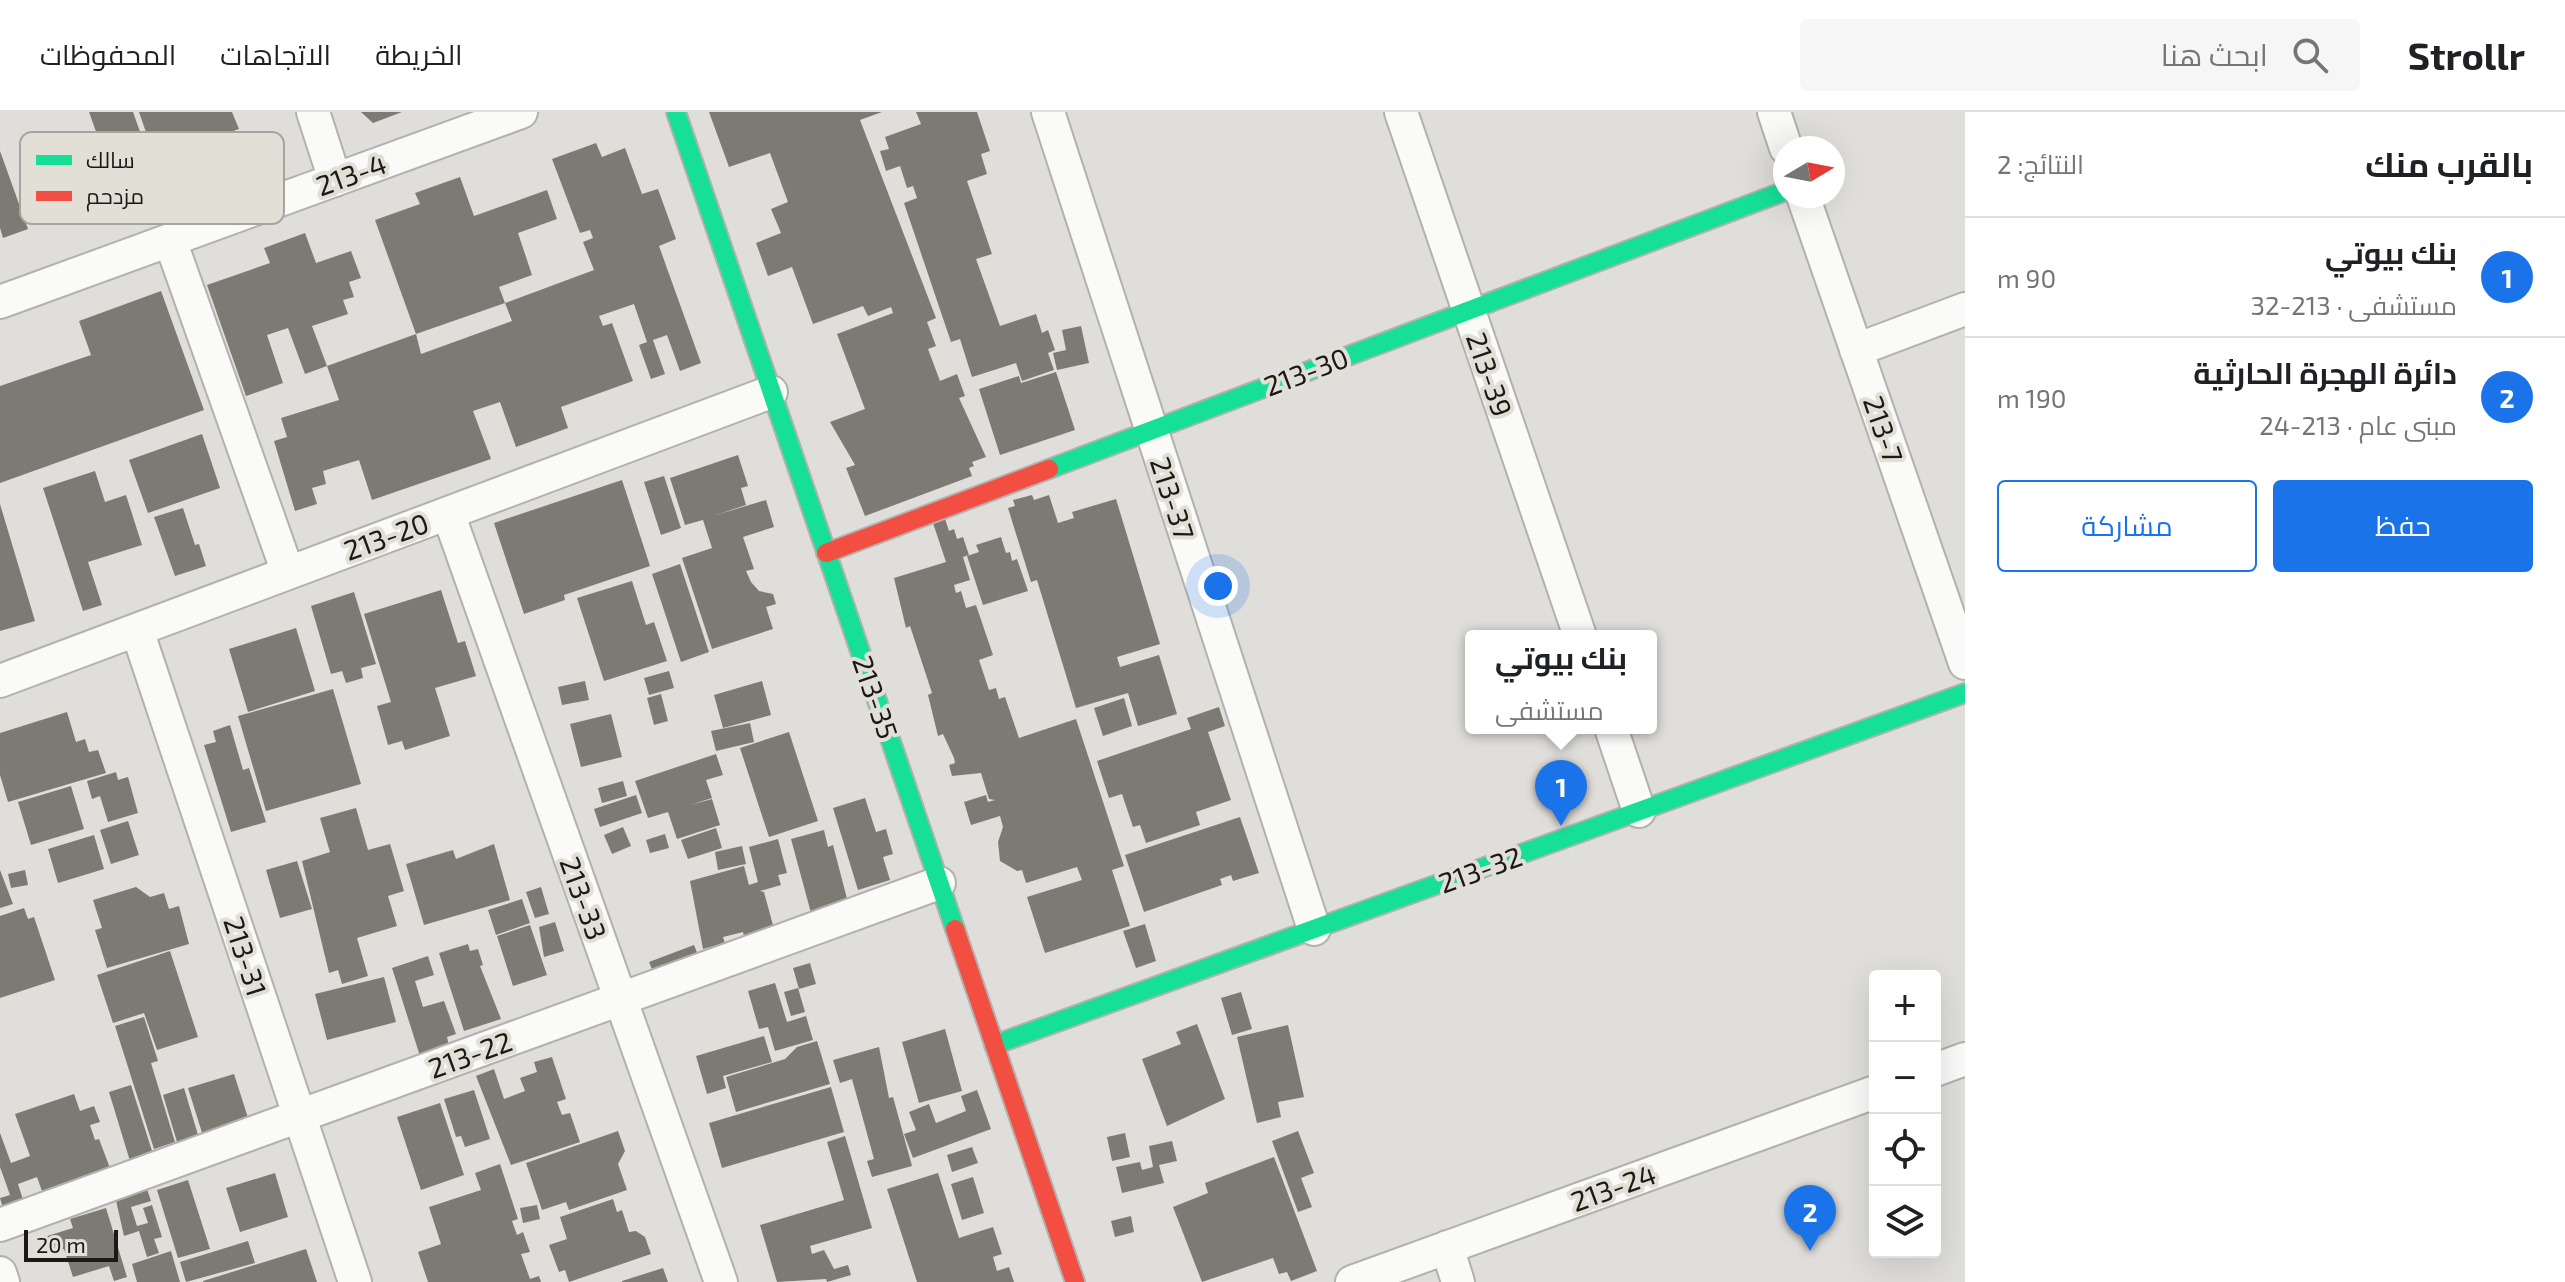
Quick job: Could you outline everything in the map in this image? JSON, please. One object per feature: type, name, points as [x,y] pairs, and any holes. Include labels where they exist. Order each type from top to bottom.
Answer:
[{"type":"street","points":[[313,112],[335,180]]},
{"type":"street","name":"213-4","points":[[284,199],[521,112]]},
{"type":"street","name":"213-35","points":[[676,112],[1075,1282]]},
{"type":"street","name":"213-37","points":[[1048,112],[1314,929]]},
{"type":"street","name":"213-39","points":[[1401,112],[1578,630]]},
{"type":"street","points":[[1774,112],[1782,136]]},
{"type":"street","name":"213-30","points":[[826,553],[1773,196]]},
{"type":"street","name":"213-7","points":[[1807,208],[1965,663]]},
{"type":"street","name":"213-4","points":[[0,302],[214,224]]},
{"type":"street","points":[[170,240],[288,573]]},
{"type":"street","points":[[1856,350],[1965,309]]},
{"type":"street","name":"213-20","points":[[0,681],[771,392]]},
{"type":"street","name":"213-33","points":[[448,513],[721,1282]]},
{"type":"street","name":"213-31","points":[[137,630],[355,1282]]},
{"type":"street","name":"213-32","points":[[994,1045],[1965,693]]},
{"type":"street","points":[[1613,734],[1639,811]]},
{"type":"street","name":"213-22","points":[[0,1225],[939,883]]},
{"type":"street","points":[[1941,1068],[1965,1059]]},
{"type":"street","name":"213-24","points":[[1352,1282],[1869,1094]]},
{"type":"street","points":[[1447,1247],[1458,1282]]},
{"type":"street","points":[[0,1273],[3,1282]]},
{"type":"building","points":[[89,112],[133,112],[140,132],[96,132]]},
{"type":"building","points":[[139,112],[232,112],[239,129],[230,132],[146,132]]},
{"type":"building","points":[[361,112],[402,112],[373,123]]},
{"type":"building","points":[[709,112],[882,112],[860,120],[936,318],[927,322],[936,346],[928,349],[940,381],[957,374],[965,396],[959,398],[986,457],[972,462],[974,466],[969,468],[972,476],[865,516],[846,468],[855,465],[830,422],[865,409],[837,334],[893,313],[891,307],[868,316],[863,306],[813,324],[792,267],[768,276],[756,243],[781,233],[771,209],[788,202],[770,153],[729,167]]},
{"type":"building","points":[[916,112],[977,112],[990,151],[981,154],[987,174],[967,181],[992,254],[976,259],[1000,326],[1036,314],[1042,333],[1048,330],[1055,350],[1048,353],[1054,370],[1022,381],[1016,363],[972,377],[960,339],[951,342],[904,203],[917,198],[913,186],[907,188],[900,166],[886,171],[880,151],[889,149],[885,137],[921,124]]},
{"type":"building","points":[[596,143],[602,157],[625,148],[642,194],[658,189],[676,239],[659,246],[701,363],[680,371],[667,335],[653,340],[665,374],[651,379],[639,345],[647,342],[634,304],[599,316],[603,326],[612,323],[633,381],[561,407],[568,428],[516,447],[500,402],[473,411],[491,459],[372,500],[359,460],[323,471],[326,484],[312,488],[317,504],[295,511],[274,441],[287,437],[281,418],[339,400],[327,366],[416,334],[421,354],[512,321],[505,303],[594,270],[583,242],[593,238],[590,230],[580,233],[552,159]]},
{"type":"building","points":[[0,151],[20,207],[20,224],[26,224],[28,229],[3,238],[0,228]]},
{"type":"building","points":[[460,177],[474,216],[547,190],[557,219],[518,233],[532,275],[499,287],[505,303],[416,334],[375,220],[420,204],[415,193]]},
{"type":"building","points":[[305,233],[316,263],[351,251],[361,278],[349,282],[354,297],[343,300],[348,314],[312,326],[327,366],[305,374],[288,328],[267,335],[283,383],[246,396],[207,285],[270,263],[264,248]]},
{"type":"building","points":[[161,291],[204,410],[0,483],[0,386],[91,355],[79,321]]},
{"type":"building","points":[[1081,326],[1089,363],[1057,370],[1053,353],[1066,350],[1062,330]]},
{"type":"building","points":[[1056,372],[1075,430],[1000,455],[979,389],[1019,376],[1021,383]]},
{"type":"building","points":[[202,434],[220,488],[148,513],[129,460]]},
{"type":"building","points":[[738,455],[748,486],[741,488],[746,505],[716,515],[766,500],[774,527],[743,537],[754,569],[746,571],[751,582],[759,591],[773,594],[776,604],[766,607],[773,629],[712,649],[682,558],[712,548],[703,520],[685,525],[670,478]]},
{"type":"building","points":[[95,471],[105,502],[126,495],[142,545],[88,562],[102,605],[83,611],[43,488]]},
{"type":"building","points":[[664,476],[681,528],[661,535],[644,482]]},
{"type":"building","points":[[622,480],[650,566],[564,595],[565,600],[524,614],[494,523]]},
{"type":"building","points":[[1032,495],[1034,500],[1049,495],[1058,523],[1074,518],[1072,512],[1116,499],[1160,644],[1117,657],[1120,667],[1159,655],[1177,714],[1138,726],[1128,693],[1076,708],[1037,580],[1031,582],[1008,508],[1015,506],[1013,500]]},
{"type":"building","points":[[0,504],[35,621],[0,631]]},
{"type":"building","points":[[183,508],[195,545],[199,544],[206,566],[175,576],[154,517]]},
{"type":"building","points":[[944,516],[949,531],[954,529],[957,539],[963,537],[969,555],[963,557],[970,580],[954,585],[956,593],[961,591],[966,608],[976,605],[993,655],[979,660],[989,690],[996,688],[999,699],[1005,697],[1019,738],[1076,719],[1124,866],[1112,870],[1130,926],[1045,953],[1027,897],[1082,880],[1077,867],[1026,883],[1022,870],[1017,871],[1000,861],[998,842],[1003,827],[1000,816],[971,825],[964,802],[986,795],[988,802],[995,800],[989,799],[981,773],[952,776],[949,765],[955,763],[954,758],[943,734],[938,736],[928,695],[932,693],[910,626],[906,628],[894,578],[946,562],[932,520]]},
{"type":"building","points":[[1001,537],[1006,553],[1010,552],[1012,561],[1017,559],[1028,591],[983,605],[967,556],[979,552],[976,545]]},
{"type":"building","points":[[680,564],[709,652],[681,662],[652,574]]},
{"type":"building","points":[[632,581],[646,625],[654,622],[667,661],[604,681],[577,598]]},
{"type":"building","points":[[441,590],[458,643],[465,641],[476,676],[435,688],[450,736],[405,750],[402,741],[388,745],[377,706],[391,702],[364,614]]},
{"type":"building","points":[[354,592],[376,664],[361,668],[363,678],[346,683],[342,671],[331,674],[311,606]]},
{"type":"building","points":[[296,628],[315,691],[248,712],[229,649]]},
{"type":"building","points":[[669,671],[674,688],[649,695],[644,678]]},
{"type":"building","points":[[585,681],[589,700],[562,705],[558,687]]},
{"type":"building","points":[[762,681],[771,715],[723,728],[714,695]]},
{"type":"building","points":[[333,689],[361,784],[266,811],[238,716]]},
{"type":"building","points":[[661,694],[668,721],[654,725],[647,698]]},
{"type":"building","points":[[1124,698],[1132,726],[1103,736],[1094,708]]},
{"type":"building","points":[[1219,707],[1225,726],[1208,732],[1231,800],[1196,812],[1200,825],[1146,843],[1140,825],[1133,827],[1122,794],[1109,798],[1097,761],[1191,729],[1187,718]]},
{"type":"building","points":[[67,712],[76,742],[85,739],[89,752],[98,750],[106,773],[8,802],[0,775],[0,733]]},
{"type":"building","points":[[611,714],[622,757],[581,767],[570,724]]},
{"type":"building","points":[[750,723],[754,742],[716,751],[711,731]]},
{"type":"building","points":[[230,725],[243,770],[249,768],[266,822],[231,832],[204,745],[216,742],[213,731]]},
{"type":"building","points":[[789,732],[818,821],[769,837],[740,748]]},
{"type":"building","points":[[716,754],[723,775],[706,780],[712,798],[690,805],[712,799],[720,825],[677,839],[668,812],[648,818],[635,781]]},
{"type":"building","points":[[116,772],[118,780],[128,777],[138,813],[108,822],[100,796],[92,799],[87,781]]},
{"type":"building","points":[[623,781],[627,796],[602,803],[598,788]]},
{"type":"building","points":[[71,786],[84,829],[31,845],[18,802]]},
{"type":"building","points":[[636,795],[642,813],[600,827],[594,809]]},
{"type":"building","points":[[865,798],[876,832],[886,829],[893,854],[883,857],[890,880],[858,890],[833,808]]},
{"type":"building","points":[[356,808],[368,850],[390,844],[404,891],[388,896],[397,926],[357,938],[368,976],[342,984],[338,970],[329,973],[302,861],[330,852],[320,818]]},
{"type":"building","points":[[1240,817],[1259,873],[1233,881],[1231,875],[1220,879],[1222,885],[1144,912],[1125,855]]},
{"type":"building","points":[[128,821],[139,855],[111,864],[100,830]]},
{"type":"building","points":[[623,827],[631,846],[612,854],[604,835]]},
{"type":"building","points":[[716,828],[722,848],[688,859],[681,840]]},
{"type":"building","points":[[824,830],[828,847],[833,845],[851,914],[814,924],[791,839]]},
{"type":"building","points":[[665,834],[669,848],[650,853],[646,840]]},
{"type":"building","points":[[94,835],[104,869],[58,883],[48,849]]},
{"type":"building","points":[[778,839],[787,873],[778,875],[781,885],[760,891],[764,892],[777,940],[747,948],[743,932],[723,937],[725,943],[703,949],[690,881],[744,866],[749,885],[758,882],[749,847]]},
{"type":"building","points":[[494,844],[510,900],[424,925],[406,864],[453,850],[456,859]]},
{"type":"building","points":[[742,846],[746,864],[718,870],[715,852]]},
{"type":"building","points":[[297,861],[312,909],[280,918],[266,870]]},
{"type":"building","points":[[0,870],[13,904],[0,908]]},
{"type":"building","points":[[25,870],[28,885],[11,888],[8,874]]},
{"type":"building","points":[[136,887],[150,897],[164,893],[169,909],[179,906],[189,944],[107,968],[95,930],[102,928],[93,900]]},
{"type":"building","points":[[541,887],[549,914],[535,918],[526,892]]},
{"type":"building","points":[[522,899],[530,923],[496,935],[488,910]]},
{"type":"building","points":[[24,908],[28,919],[34,917],[55,980],[0,998],[0,916]]},
{"type":"building","points":[[555,922],[564,951],[544,957],[539,927]]},
{"type":"building","points":[[1145,924],[1156,961],[1136,968],[1123,931]]},
{"type":"building","points":[[530,925],[547,975],[513,986],[497,936]]},
{"type":"building","points":[[468,944],[470,951],[478,949],[483,965],[480,966],[501,1019],[464,1031],[439,953]]},
{"type":"building","points":[[694,945],[700,960],[655,977],[649,962]]},
{"type":"building","points":[[170,951],[198,1037],[157,1050],[144,1013],[113,1023],[97,975]]},
{"type":"building","points":[[428,956],[434,975],[415,981],[423,1007],[444,1001],[456,1034],[447,1037],[449,1046],[420,1056],[392,968]]},
{"type":"building","points":[[810,963],[816,984],[799,989],[793,968]]},
{"type":"building","points":[[384,977],[396,1022],[327,1040],[315,994]]},
{"type":"building","points":[[775,983],[787,1022],[806,1016],[813,1040],[775,1051],[768,1027],[759,1029],[748,991]]},
{"type":"building","points":[[798,988],[805,1012],[791,1016],[784,992]]},
{"type":"building","points":[[1241,992],[1252,1029],[1232,1035],[1221,998]]},
{"type":"building","points":[[144,1017],[158,1061],[151,1063],[175,1142],[154,1149],[115,1026]]},
{"type":"building","points":[[1197,1024],[1225,1099],[1167,1126],[1142,1059],[1181,1044],[1176,1032]]},
{"type":"building","points":[[1288,1025],[1304,1097],[1278,1102],[1281,1117],[1257,1123],[1237,1037]]},
{"type":"building","points":[[945,1029],[962,1091],[919,1103],[902,1042]]},
{"type":"building","points":[[764,1036],[772,1062],[723,1076],[726,1088],[707,1094],[696,1056]]},
{"type":"building","points":[[817,1041],[830,1084],[736,1112],[726,1077],[785,1059],[797,1047]]},
{"type":"building","points":[[879,1047],[889,1098],[893,1097],[912,1166],[872,1177],[867,1161],[874,1159],[852,1079],[840,1083],[833,1060]]},
{"type":"building","points":[[552,1057],[566,1099],[557,1102],[562,1115],[570,1113],[580,1142],[511,1165],[476,1076],[494,1069],[504,1099],[525,1091],[520,1078],[537,1072],[534,1062]]},
{"type":"building","points":[[234,1074],[250,1124],[204,1139],[188,1088]]},
{"type":"building","points":[[131,1085],[153,1154],[130,1161],[109,1092]]},
{"type":"building","points":[[831,1087],[844,1132],[722,1168],[709,1123]]},
{"type":"building","points":[[184,1088],[201,1145],[180,1152],[163,1095]]},
{"type":"building","points":[[474,1090],[490,1139],[465,1147],[461,1136],[456,1137],[444,1099]]},
{"type":"building","points":[[977,1090],[991,1129],[913,1158],[904,1134],[916,1130],[909,1112],[929,1104],[936,1123],[966,1111],[961,1096]]},
{"type":"building","points":[[74,1094],[80,1111],[94,1106],[100,1122],[90,1125],[110,1168],[42,1191],[37,1177],[18,1184],[27,1212],[6,1219],[0,1198],[10,1195],[0,1167],[0,1133],[11,1163],[30,1156],[15,1114]]},
{"type":"building","points":[[440,1103],[464,1175],[421,1190],[397,1117]]},
{"type":"building","points":[[618,1131],[625,1151],[618,1164],[627,1190],[569,1210],[566,1202],[542,1210],[526,1163]]},
{"type":"building","points":[[1298,1131],[1314,1173],[1301,1178],[1312,1207],[1298,1212],[1272,1141]]},
{"type":"building","points":[[1125,1133],[1130,1157],[1112,1161],[1107,1137]]},
{"type":"building","points":[[845,1136],[872,1228],[810,1246],[812,1254],[824,1250],[834,1269],[848,1265],[851,1275],[827,1282],[826,1279],[777,1282],[760,1225],[844,1200],[827,1142]]},
{"type":"building","points":[[1172,1141],[1177,1161],[1159,1165],[1164,1183],[1122,1193],[1116,1167],[1140,1162],[1142,1170],[1153,1167],[1149,1146]]},
{"type":"building","points":[[972,1147],[978,1163],[952,1172],[947,1155]]},
{"type":"building","points":[[1274,1157],[1317,1271],[1291,1281],[1287,1272],[1279,1274],[1273,1258],[1202,1282],[1173,1207],[1208,1193],[1205,1183]]},
{"type":"building","points":[[500,1164],[518,1219],[512,1221],[517,1235],[523,1232],[530,1252],[521,1254],[530,1279],[539,1276],[541,1282],[428,1282],[418,1252],[441,1244],[429,1207],[481,1190],[475,1173]]},
{"type":"building","points":[[275,1173],[288,1217],[240,1232],[226,1188]]},
{"type":"building","points":[[938,1173],[959,1238],[993,1227],[1002,1254],[993,1257],[997,1271],[1009,1267],[1014,1282],[917,1282],[887,1189]]},
{"type":"building","points":[[973,1177],[984,1213],[962,1220],[951,1184]]},
{"type":"building","points":[[188,1180],[210,1249],[178,1258],[157,1190]]},
{"type":"building","points":[[146,1186],[151,1201],[131,1207],[137,1226],[148,1223],[143,1208],[152,1205],[162,1237],[154,1239],[159,1253],[147,1257],[139,1231],[124,1236],[115,1196]]},
{"type":"building","points":[[613,1199],[617,1212],[622,1210],[629,1232],[636,1231],[645,1237],[651,1254],[569,1282],[565,1270],[559,1272],[549,1245],[567,1239],[560,1217]]},
{"type":"building","points":[[537,1205],[540,1219],[523,1223],[520,1208]]},
{"type":"building","points":[[106,1208],[127,1277],[114,1281],[109,1266],[73,1277],[64,1249],[49,1254],[44,1237],[73,1228],[70,1219]]},
{"type":"building","points":[[1131,1216],[1134,1232],[1115,1237],[1111,1221]]},
{"type":"building","points":[[248,1241],[255,1263],[186,1282],[180,1262]]},
{"type":"building","points":[[306,1249],[317,1282],[203,1282],[203,1281]]},
{"type":"building","points":[[171,1251],[180,1282],[137,1282],[132,1264]]},
{"type":"building","points":[[663,1268],[668,1282],[622,1282],[622,1281]]},
{"type":"traffic: fast","points":[[676,112],[955,929]]},
{"type":"traffic: fast","points":[[1049,469],[1773,196]]},
{"type":"traffic: fast","points":[[994,1045],[1965,693]]},
{"type":"traffic: jam","points":[[826,553],[1049,469]]},
{"type":"traffic: jam","points":[[955,929],[1075,1282]]},
{"type":"place","name":"بنك بيوتي","points":[[1561,826]]},
{"type":"place","name":"دائرة الهجرة الحارثية","points":[[1810,1251]]}]
